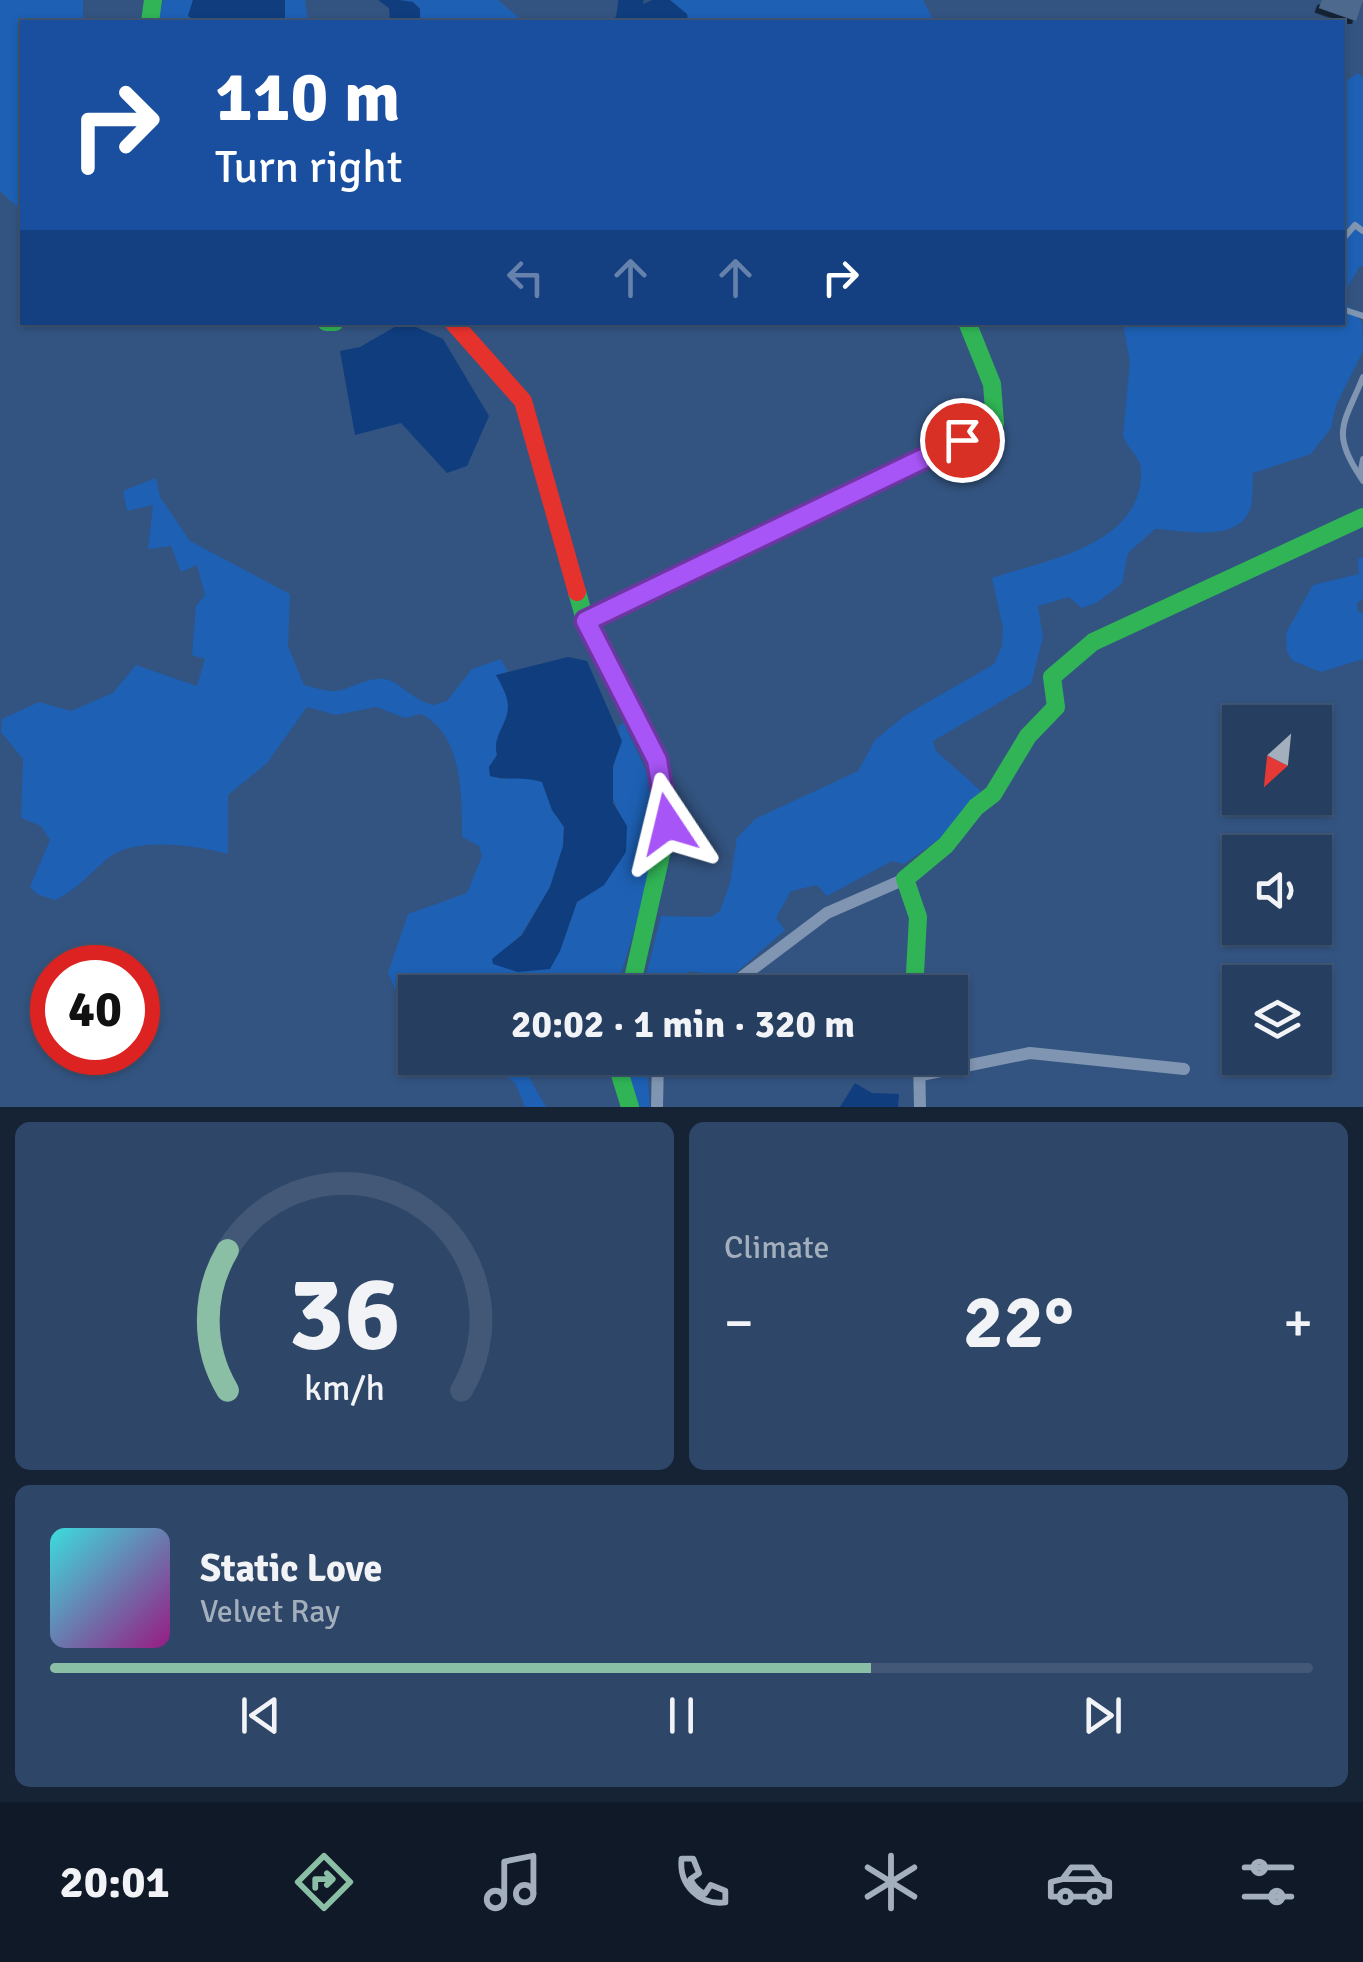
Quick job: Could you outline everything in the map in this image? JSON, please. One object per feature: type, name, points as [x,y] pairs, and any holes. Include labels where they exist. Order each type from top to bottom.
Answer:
[{"type":"street","points":[[456,325],[523,401],[586,621],[657,760],[668,824],[634,975]]},
{"type":"street","points":[[586,621],[995,423],[992,384],[968,325]]},
{"type":"street","points":[[745,975],[827,914],[905,879],[946,845],[1003,781],[1028,736],[1056,707],[1052,678],[1093,642],[1363,517]]},
{"type":"street","points":[[905,879],[918,917],[915,975]]},
{"type":"street","points":[[968,1065],[1030,1053],[1184,1069]]},
{"type":"street","points":[[620,1075],[630,1107]]},
{"type":"street","points":[[658,1075],[658,1107]]},
{"type":"street","points":[[920,1107],[921,1075]]},
{"type":"lane","points":[[1345,236],[1355,224],[1363,230]]},
{"type":"lane","points":[[1361,478],[1343,452],[1341,432],[1363,377]]},
{"type":"lane","points":[[1361,478],[1363,459]]},
{"type":"shaded area","points":[[0,0],[83,0],[83,20],[20,20],[20,209],[0,191]]},
{"type":"shaded area","points":[[163,0],[193,0],[188,16],[194,20],[158,20]]},
{"type":"shaded area","points":[[193,0],[285,0],[285,20],[194,20],[188,16]]},
{"type":"shaded area","points":[[285,0],[305,0],[308,20],[285,20]]},
{"type":"shaded area","points":[[378,0],[413,2],[420,9],[420,20],[390,20],[389,8]]},
{"type":"shaded area","points":[[399,0],[498,0],[522,20],[420,20],[420,9],[413,2]]},
{"type":"shaded area","points":[[652,0],[670,0],[687,14],[688,20],[609,20]]},
{"type":"shaded area","points":[[669,0],[923,0],[933,20],[688,20],[687,14]]},
{"type":"shaded area","points":[[1358,73],[1363,78],[1363,267],[1360,266],[1345,292],[1345,82]]},
{"type":"shaded area","points":[[1345,301],[1362,322],[1363,351],[1336,405],[1331,428],[1311,454],[1253,473],[1251,505],[1241,523],[1206,532],[1155,529],[1128,553],[1122,584],[1096,603],[1082,608],[1069,597],[1038,606],[1043,637],[1031,684],[933,741],[936,751],[981,791],[949,832],[904,864],[892,861],[827,896],[817,885],[791,891],[776,918],[785,930],[733,975],[691,971],[684,975],[646,975],[661,916],[711,917],[720,911],[730,883],[737,838],[755,819],[858,771],[875,740],[904,716],[994,664],[1002,646],[1003,628],[992,578],[1088,545],[1127,516],[1138,495],[1141,470],[1123,435],[1130,362],[1123,325],[1345,325]]},
{"type":"shaded area","points":[[398,325],[411,325],[443,339],[489,416],[467,466],[447,473],[401,423],[355,435],[340,351],[360,347]]},
{"type":"shaded area","points":[[156,478],[160,497],[190,541],[290,594],[288,646],[304,685],[336,691],[384,679],[433,705],[447,701],[472,669],[501,659],[508,672],[497,675],[507,699],[507,713],[497,742],[497,755],[489,767],[500,779],[526,777],[542,782],[552,810],[564,827],[563,846],[550,887],[521,935],[493,959],[560,951],[577,902],[604,885],[627,826],[615,804],[611,781],[620,742],[618,726],[624,723],[649,780],[654,833],[646,887],[621,975],[398,975],[398,996],[388,973],[408,914],[467,893],[482,856],[479,846],[462,837],[457,768],[445,736],[421,714],[405,718],[376,707],[336,715],[307,707],[267,763],[228,795],[228,854],[184,846],[136,846],[111,856],[55,900],[37,894],[30,887],[50,840],[41,826],[21,818],[23,759],[1,732],[2,719],[39,702],[71,711],[113,693],[136,665],[197,686],[205,659],[192,655],[196,606],[205,595],[197,565],[181,572],[171,546],[148,549],[153,505],[127,511],[123,491]]},
{"type":"shaded area","points":[[1363,557],[1363,599],[1357,603],[1358,612],[1363,613],[1363,659],[1321,672],[1293,661],[1287,652],[1286,633],[1313,585],[1359,574],[1358,559]]},
{"type":"shaded area","points":[[568,657],[587,661],[622,741],[613,766],[613,803],[627,826],[626,852],[604,885],[577,902],[550,969],[518,972],[493,964],[492,959],[522,935],[550,887],[563,846],[564,827],[552,810],[542,782],[490,776],[489,767],[497,755],[508,706],[496,675]]},
{"type":"shaded area","points":[[505,1075],[527,1075],[546,1107],[525,1107],[515,1083]]},
{"type":"shaded area","points":[[630,1075],[647,1075],[650,1107],[638,1107]]},
{"type":"shaded area","points":[[855,1083],[872,1093],[899,1094],[898,1107],[840,1107]]},
{"type":"building","points":[[1322,0],[1363,0],[1356,21],[1319,8]]},
{"type":"waterway","points":[[628,20],[631,0]]},
{"type":"traffic: fast","points":[[150,20],[153,0]]},
{"type":"traffic: fast","points":[[889,474],[995,423],[992,384],[968,325]]},
{"type":"traffic: fast","points":[[915,975],[918,917],[905,879],[946,845],[976,807],[993,794],[1028,736],[1056,707],[1052,677],[1093,642],[1363,517]]},
{"type":"traffic: fast","points":[[577,592],[588,630],[657,760],[668,824],[634,975]]},
{"type":"traffic: fast","points":[[620,1075],[630,1107]]},
{"type":"traffic: jam","points":[[456,325],[523,401],[577,592]]},
{"type":"traffic: jam","points":[[586,621],[889,474]]},
{"type":"route","points":[[668,824],[657,760],[586,621],[962,440]]}]
